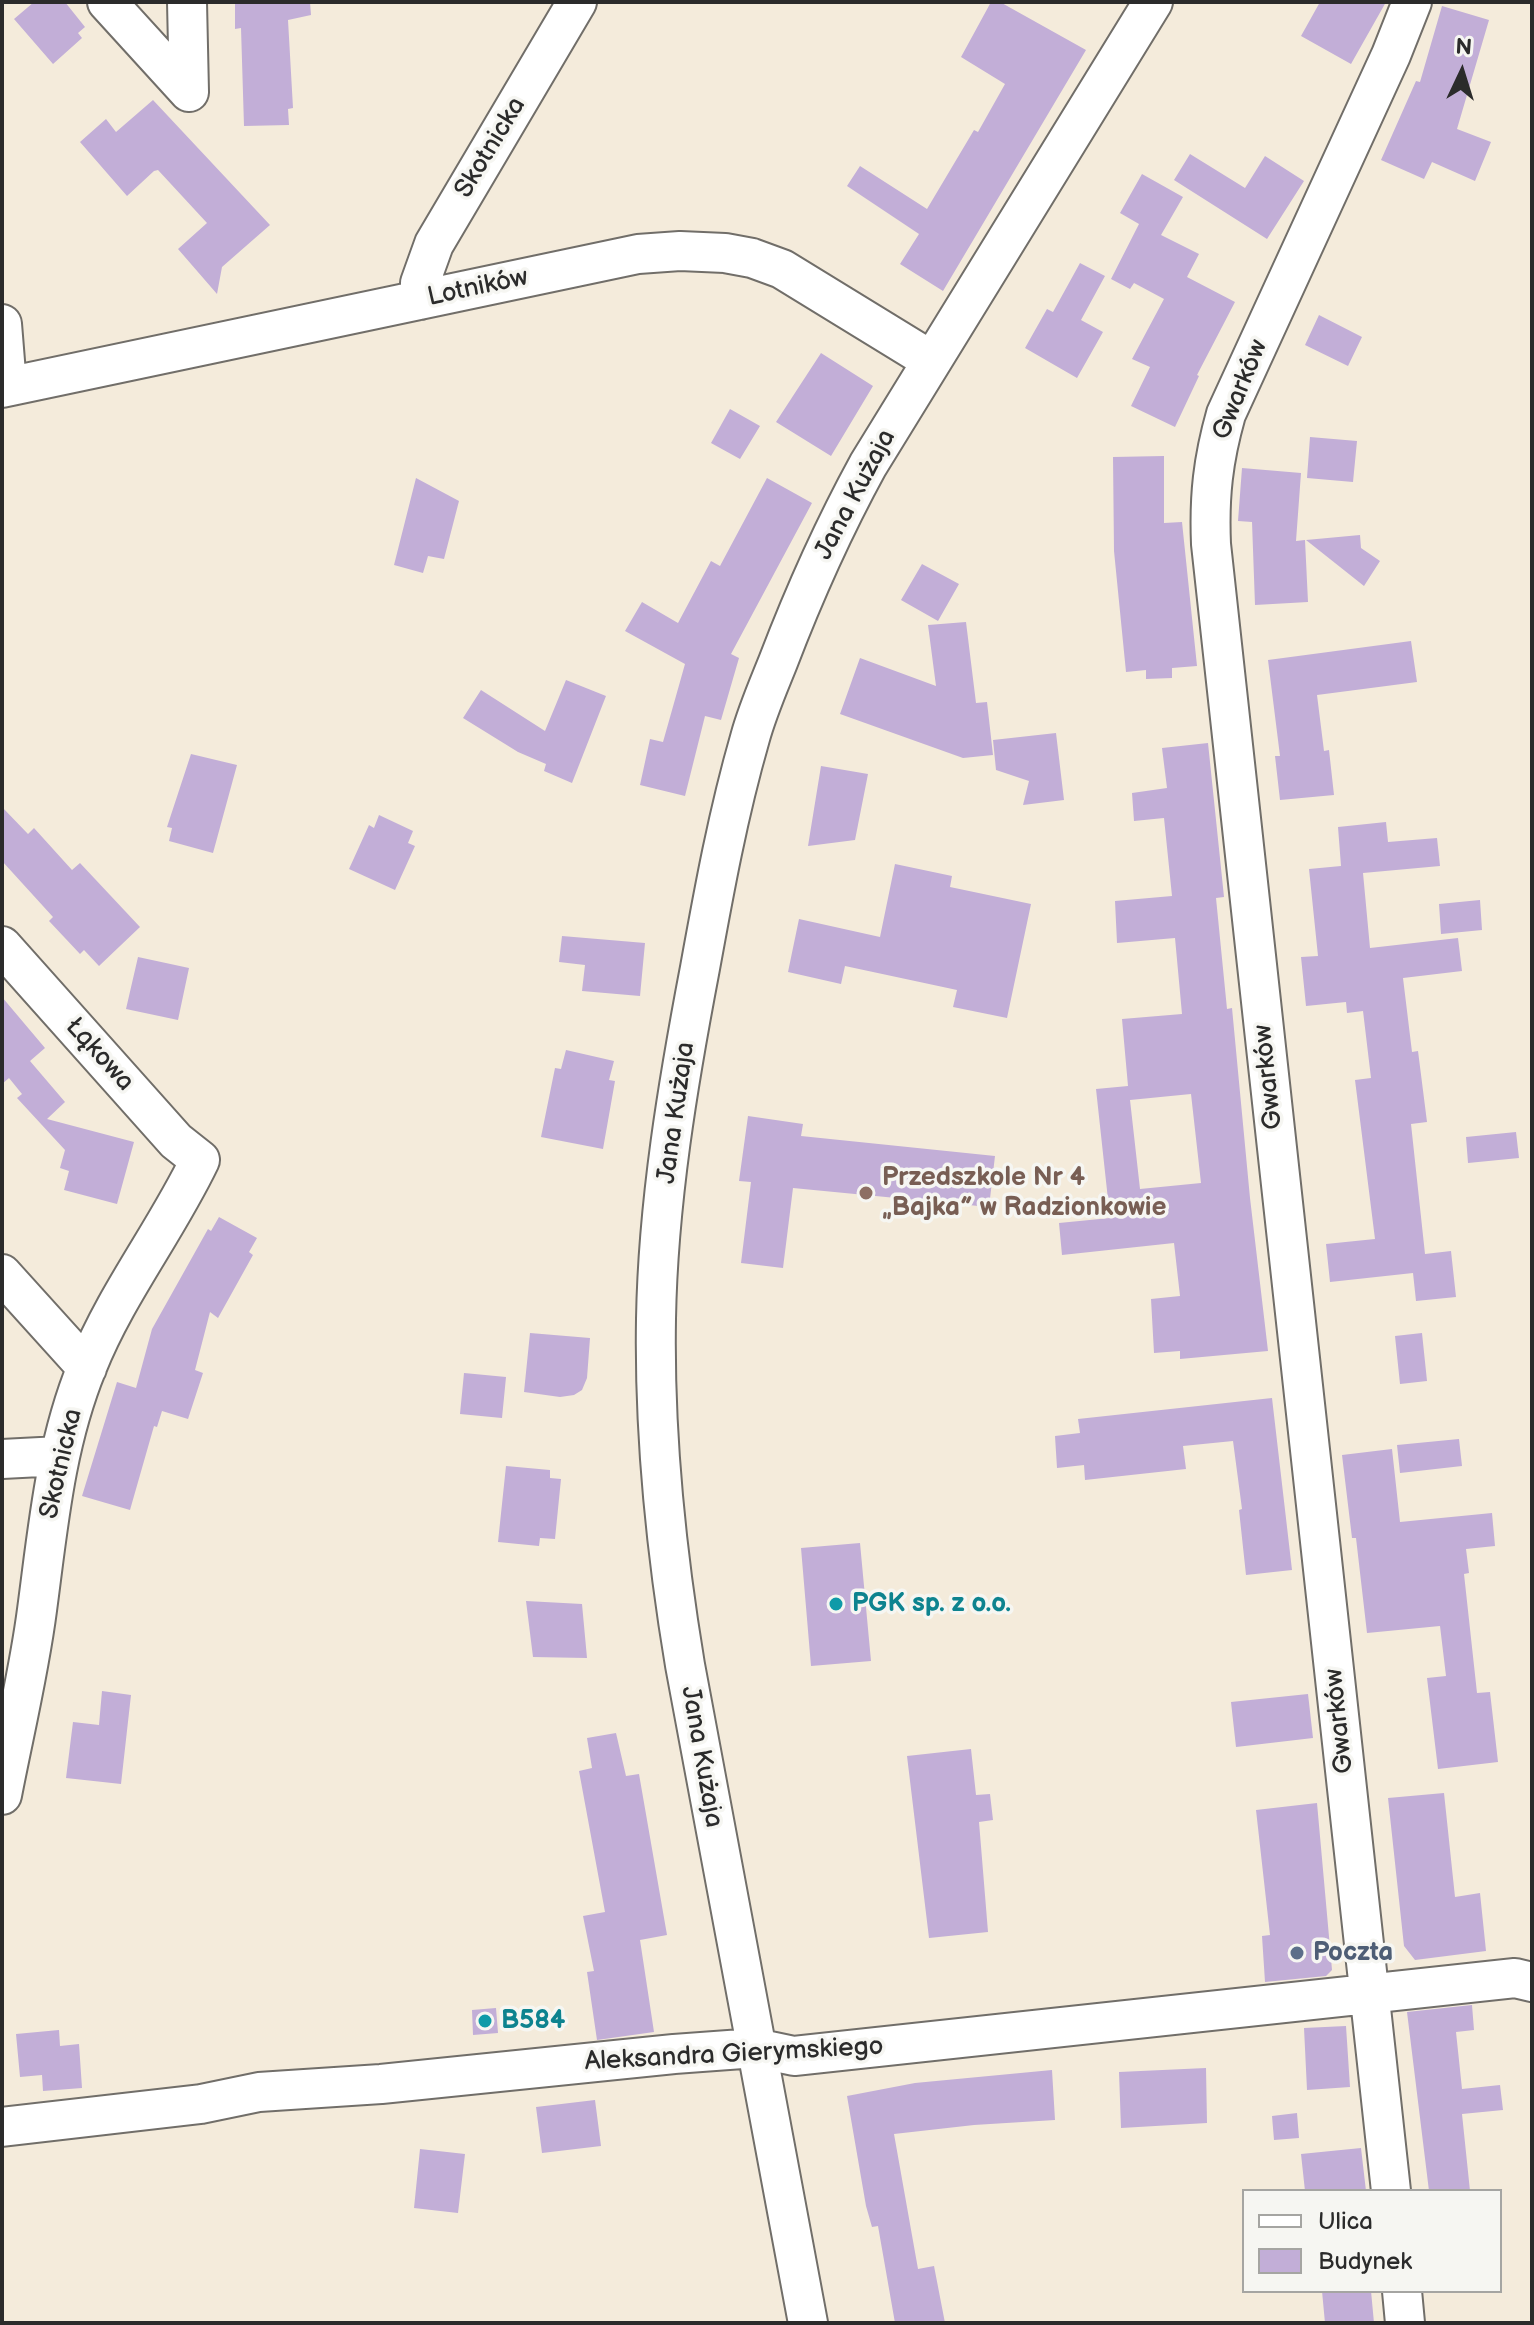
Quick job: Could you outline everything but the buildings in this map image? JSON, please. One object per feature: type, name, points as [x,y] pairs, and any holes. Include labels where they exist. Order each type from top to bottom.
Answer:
[{"type":"street","points":[[107,2],[189,92],[187,2]]},
{"type":"street","name":"Skotnicka","points":[[420,300],[420,283],[434,244],[577,2]]},
{"type":"street","name":"Jana Kużaja","points":[[808,2323],[711,1813],[670,1576],[661,1482],[656,1318],[660,1245],[689,1025],[723,839],[751,735],[802,600],[836,525],[868,465],[1153,2]]},
{"type":"street","name":"Gwarków","points":[[1391,2189],[1212,560],[1209,499],[1214,456],[1226,414],[1391,55],[1412,2]]},
{"type":"street","name":"Lotników","points":[[5,387],[638,254],[680,251],[725,253],[752,258],[782,269],[932,361]]},
{"type":"street","points":[[2,324],[5,387]]},
{"type":"street","name":"Łąkowa","points":[[2,946],[176,1141],[200,1160]]},
{"type":"street","name":"Skotnicka","points":[[2,1795],[37,1612],[45,1532],[60,1456],[87,1368],[114,1312],[180,1201],[200,1160]]},
{"type":"street","points":[[2,1274],[87,1368]]},
{"type":"street","points":[[2,1459],[60,1456]]},
{"type":"street","name":"Aleksandra Gierymskiego","points":[[2,2127],[201,2104],[259,2092],[381,2084],[756,2048],[794,2056],[1515,1978],[1532,1982]]},
{"type":"street","points":[[1402,2293],[1405,2323]]},
{"type":"place","name":"Przedszkole Nr 4 „Bajka” w Radzionkowie","points":[[866,1193]]},
{"type":"place","name":"PGK sp. z o.o.","points":[[836,1604]]},
{"type":"place","name":"Poczta","points":[[1297,1953]]},
{"type":"place","name":"B584","points":[[485,2021]]}]
